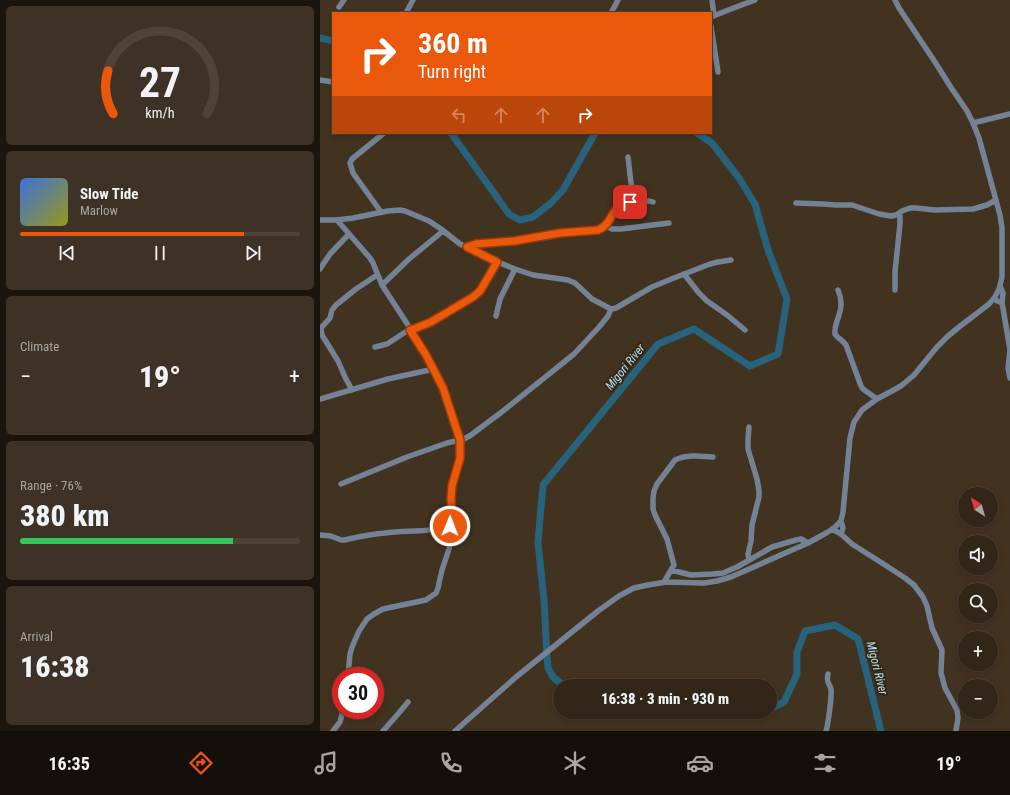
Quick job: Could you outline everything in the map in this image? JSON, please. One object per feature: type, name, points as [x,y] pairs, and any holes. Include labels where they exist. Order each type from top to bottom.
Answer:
[{"type":"street","points":[[339,7],[344,0]]},
{"type":"street","points":[[407,12],[413,0]]},
{"type":"street","points":[[612,12],[618,0]]},
{"type":"street","points":[[712,0],[712,17],[731,8],[755,0]]},
{"type":"street","points":[[841,534],[848,452],[854,422],[862,410],[877,399],[901,386],[914,375],[948,336],[989,304],[1000,286],[1002,272],[1002,224],[979,138],[967,111],[895,0]]},
{"type":"street","points":[[712,33],[718,72]]},
{"type":"street","points":[[320,80],[332,82]]},
{"type":"street","points":[[973,124],[1010,114]]},
{"type":"street","points":[[380,212],[353,173],[350,163],[352,159],[383,134]]},
{"type":"street","points":[[628,158],[631,183],[636,201]]},
{"type":"street","points":[[467,247],[476,244],[514,241],[560,233],[598,230],[608,222],[616,208],[626,203],[636,201],[647,200],[653,202]]},
{"type":"street","points":[[796,203],[836,206],[852,205],[886,215],[896,215],[910,208],[936,210],[973,209],[986,206],[996,200]]},
{"type":"street","points":[[320,220],[358,218],[380,212],[405,211],[429,221],[460,244],[497,262],[539,276],[575,282],[592,299],[611,309]]},
{"type":"street","points":[[895,290],[899,238],[899,214]]},
{"type":"street","points":[[337,220],[370,258],[382,285],[434,369],[445,392],[460,440],[460,458],[452,486],[452,518],[450,526],[452,534],[436,593],[426,600],[382,610],[367,619],[362,625],[352,647],[349,667]]},
{"type":"street","points":[[604,226],[612,229],[621,229],[669,223]]},
{"type":"street","points":[[382,285],[409,259],[443,231]]},
{"type":"street","points":[[320,269],[330,254],[349,234]]},
{"type":"street","points":[[341,484],[447,443],[468,438],[574,354],[600,326],[608,316],[611,309],[652,287],[710,264],[731,260]]},
{"type":"street","points":[[375,346],[388,344],[410,330],[431,322],[473,297],[480,291],[497,262]]},
{"type":"street","points":[[496,316],[501,295],[515,269]]},
{"type":"street","points":[[684,274],[707,301],[745,330]]},
{"type":"street","points":[[352,390],[338,361],[322,335],[321,330],[330,318],[332,310],[336,305],[356,289],[378,275]]},
{"type":"street","points":[[1000,286],[1003,293],[1002,303],[1010,350],[1008,364],[1010,378]]},
{"type":"street","points":[[838,290],[842,306],[835,327],[835,334],[838,339],[846,345],[861,386],[877,399]]},
{"type":"street","points":[[993,299],[1002,303]]},
{"type":"street","points":[[320,399],[388,378],[434,369]]},
{"type":"street","points":[[748,560],[752,525],[759,497],[757,479],[748,449],[749,427]]},
{"type":"street","points":[[664,582],[674,565],[667,539],[655,515],[653,498],[654,491],[657,484],[675,460],[692,456],[713,457]]},
{"type":"street","points":[[455,731],[516,677],[619,596],[634,588],[664,582],[704,583],[731,577],[808,543],[832,529],[841,521]]},
{"type":"street","points":[[320,535],[331,536],[344,540],[385,533],[419,531],[450,526]]},
{"type":"street","points":[[832,529],[911,583],[923,597],[932,628],[942,650],[941,673],[945,688],[957,710],[958,718],[956,731]]},
{"type":"street","points":[[672,570],[691,575],[713,574],[727,571],[772,547],[801,539],[808,543]]},
{"type":"street","points":[[826,731],[831,694],[831,688],[827,680],[828,674]]},
{"type":"street","points":[[383,731],[408,702]]},
{"type":"street","points":[[333,731],[341,719]]},
{"type":"waterway","name":"Migori River","points":[[320,38],[332,41]]},
{"type":"waterway","name":"Migori River","points":[[452,134],[509,214],[520,220],[533,217],[551,203],[563,190],[594,134]]},
{"type":"waterway","name":"Migori River","points":[[555,679],[548,668],[544,600],[538,542],[543,485],[658,344],[694,329],[750,366],[778,354],[787,299],[768,250],[755,204],[739,178],[712,143],[698,134]]},
{"type":"waterway","name":"Migori River","points":[[777,706],[784,702],[797,674],[797,652],[805,631],[835,625],[858,639],[881,731]]},
{"type":"route","points":[[450,526],[452,518],[452,486],[460,458],[460,440],[445,392],[434,369],[410,330],[440,317],[473,297],[480,291],[497,262],[467,247],[476,244],[514,241],[560,233],[598,230],[606,224],[616,208],[622,204],[630,202]]}]
